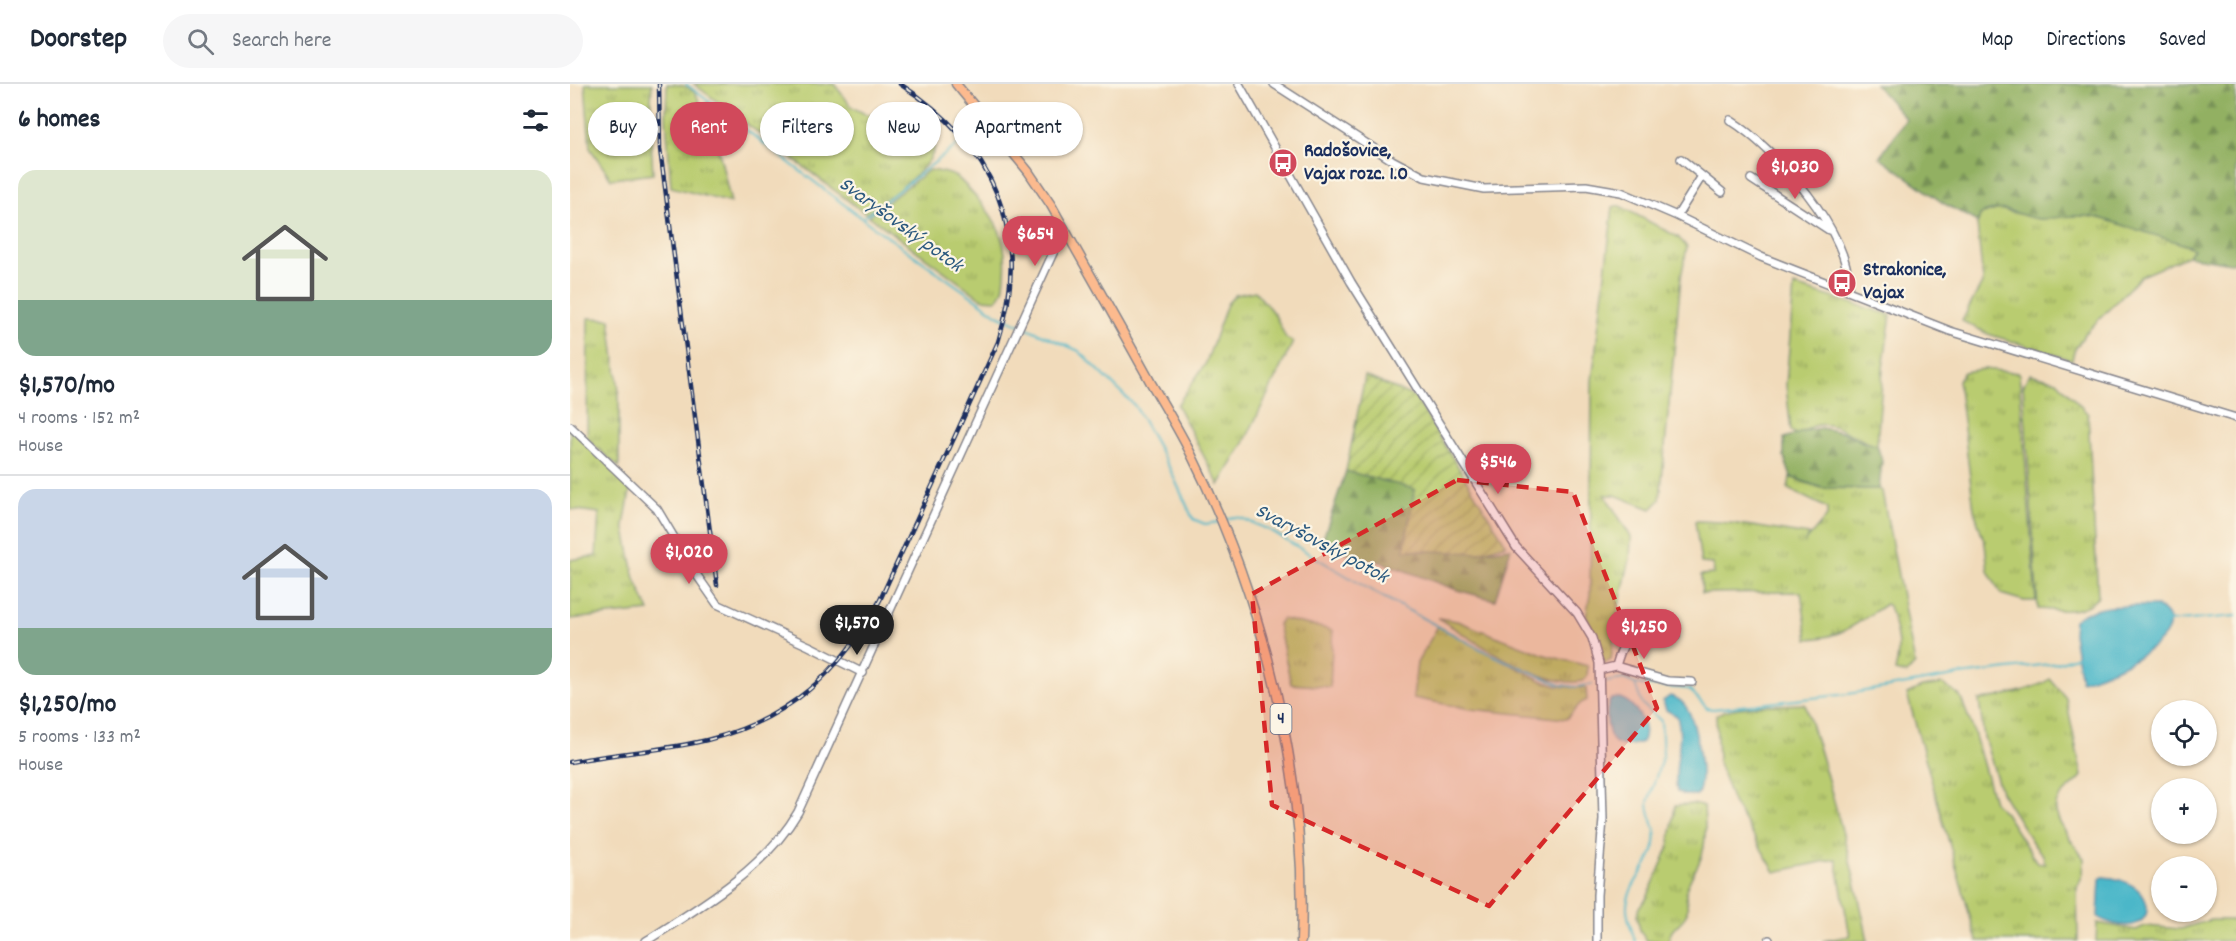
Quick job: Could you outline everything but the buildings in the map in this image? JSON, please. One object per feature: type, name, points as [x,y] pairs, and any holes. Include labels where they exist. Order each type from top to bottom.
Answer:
[{"type":"main road","name":"4","points":[[956,84],[1028,171],[1064,229],[1191,453],[1218,514],[1248,594],[1263,643],[1284,730],[1296,806],[1300,864],[1301,941]]},
{"type":"street","points":[[1239,84],[1351,282],[1516,547],[1577,613],[1592,638],[1599,670],[1603,819],[1597,895],[1597,941]]},
{"type":"street","points":[[1274,84],[1392,160],[1424,177],[1484,189],[1586,186],[1621,192],[1677,216],[1761,257],[1950,330],[2236,418]]},
{"type":"street","points":[[1730,120],[1749,133],[1784,167],[1833,232],[1845,259],[1848,290]]},
{"type":"street","points":[[1681,159],[1722,192]]},
{"type":"street","points":[[1677,216],[1702,176]]},
{"type":"street","points":[[1751,179],[1833,232]]},
{"type":"street","points":[[646,941],[733,882],[776,843],[798,812],[1064,229]]},
{"type":"street","points":[[570,426],[657,509],[717,604],[862,673]]},
{"type":"street","points":[[1616,666],[1621,648],[1640,623],[1676,636]]},
{"type":"street","points":[[1599,670],[1616,666],[1668,681],[1692,682]]},
{"type":"highlighted area","points":[[1457,480],[1573,492],[1657,708],[1489,906],[1272,805],[1252,594]]},
{"type":"green space","points":[[585,84],[652,84],[651,102],[588,102],[588,122]]},
{"type":"green space","points":[[667,84],[679,85],[693,91],[700,102],[670,102],[670,156],[720,156],[731,203],[671,187],[666,116]]},
{"type":"green space","points":[[694,84],[834,84],[848,102],[760,102],[760,134],[748,125],[748,102],[718,102]]},
{"type":"green space","points":[[1875,84],[2236,84],[2236,261],[2231,263],[2188,256],[2193,249],[2189,246],[2100,218],[2072,216],[2036,219],[1999,210],[1980,215],[1978,222],[1943,203],[1880,157],[1906,119]]},
{"type":"green space","points":[[854,108],[866,114],[866,156],[931,156],[908,182],[866,214],[789,156],[854,156]]},
{"type":"green space","points":[[595,156],[652,156],[653,174],[611,179]]},
{"type":"green space","points":[[929,170],[953,175],[964,183],[990,214],[1000,232],[1006,263],[1003,289],[996,300],[982,299],[869,216]]},
{"type":"green space","points":[[1616,206],[1678,237],[1687,247],[1681,277],[1660,500],[1651,509],[1615,495],[1605,495],[1631,537],[1630,559],[1617,614],[1611,660],[1604,664],[1595,634],[1586,616],[1590,595],[1592,381],[1613,207]]},
{"type":"green space","points":[[1999,209],[2041,219],[2054,216],[2086,215],[2155,234],[2193,248],[2188,256],[2141,276],[2084,335],[2074,351],[2072,360],[1988,334],[1962,321],[1983,281],[1977,224],[1980,215]]},
{"type":"green space","points":[[1794,286],[1891,315],[1883,368],[1877,445],[1831,425],[1814,426],[1797,435],[1791,431],[1786,385]]},
{"type":"green space","points":[[1255,291],[1275,315],[1286,338],[1293,342],[1243,445],[1219,485],[1177,405],[1206,363],[1227,304],[1235,295]]},
{"type":"green space","points":[[588,318],[610,319],[619,392],[619,467],[587,439]]},
{"type":"green space","points":[[1984,369],[2019,373],[2036,601],[2024,601],[2001,594],[1988,571],[1985,544],[1974,510],[1958,380],[1964,372]]},
{"type":"green space","points":[[2030,374],[2057,381],[2088,414],[2098,597],[2092,603],[2078,609],[2038,609],[2023,385]]},
{"type":"green space","points":[[1365,376],[1415,397],[1506,544],[1478,553],[1404,550],[1415,489],[1346,471]]},
{"type":"green space","points":[[570,427],[631,486],[624,525],[635,579],[649,611],[570,619],[570,560],[596,556],[599,513],[570,509]]},
{"type":"green space","points":[[1821,428],[1847,433],[1866,444],[1877,445],[1882,461],[1879,489],[1822,488],[1791,477],[1784,457],[1784,438]]},
{"type":"green space","points":[[1346,471],[1415,489],[1404,550],[1476,552],[1511,548],[1495,600],[1457,590],[1381,562],[1364,559],[1361,561],[1323,539]]},
{"type":"green space","points":[[1790,477],[1820,488],[1879,489],[1882,491],[1915,664],[1906,674],[1895,671],[1898,654],[1897,638],[1889,606],[1886,604],[1841,632],[1808,639],[1801,592],[1702,593],[1701,575],[1714,574],[1713,564],[1701,563],[1695,521],[1739,524],[1810,535],[1804,543],[1827,516],[1827,508],[1788,489]]},
{"type":"green space","points":[[1438,618],[1457,621],[1545,655],[1588,666],[1587,676],[1583,681],[1567,682],[1529,671],[1489,650]]},
{"type":"green space","points":[[1282,619],[1333,630],[1330,687],[1291,684],[1278,624]]},
{"type":"green space","points":[[1438,626],[1542,681],[1556,686],[1586,688],[1587,700],[1581,703],[1566,719],[1470,709],[1413,698],[1417,663]]},
{"type":"green space","points":[[2050,679],[2066,698],[2082,776],[2060,797],[2056,806],[2060,822],[2084,859],[2083,874],[2077,888],[2078,941],[1977,941],[1907,694],[1922,687],[1942,684],[1960,696],[1973,729],[1994,802],[2005,813],[2033,857],[2039,863],[2045,864],[2043,855],[2034,845],[2001,792],[1984,737],[1979,700],[2016,692]]},
{"type":"green space","points":[[1805,704],[1840,822],[1868,941],[1822,941],[1850,936],[1836,859],[1775,872],[1733,802],[1718,760],[1716,715],[1724,711],[1746,707]]},
{"type":"green space","points":[[1693,804],[1704,807],[1705,839],[1701,858],[1687,888],[1687,912],[1671,933],[1669,941],[1646,941],[1640,930],[1637,916],[1639,907],[1647,898],[1669,846],[1675,806]]},
{"type":"green space","points":[[2236,920],[2236,941],[2096,941],[2097,923],[2136,930],[2145,926],[2181,929],[2204,922]]},
{"type":"water","points":[[2157,606],[2168,617],[2168,629],[2160,641],[2128,663],[2081,681],[2073,634],[2074,620],[2083,614],[2103,608]]},
{"type":"water","points":[[1670,696],[1679,699],[1685,705],[1694,728],[1701,766],[1700,788],[1697,795],[1684,795],[1677,791],[1679,725],[1677,716],[1666,710],[1663,701]]},
{"type":"water","points":[[1619,698],[1631,704],[1640,716],[1644,730],[1642,742],[1620,745],[1612,739],[1608,726],[1608,708],[1611,699]]},
{"type":"water","points":[[2103,877],[2121,880],[2135,887],[2143,896],[2147,906],[2146,915],[2140,922],[2130,925],[2115,924],[2098,917],[2100,879]]},
{"type":"waterway","name":"Svaryšovský potok","points":[[686,84],[871,225],[998,315],[1079,351],[1135,406],[1169,467],[1193,519],[1205,524],[1219,522]]},
{"type":"waterway","points":[[863,218],[953,148]]},
{"type":"waterway","name":"Svaryšovský potok","points":[[1225,520],[1233,517],[1241,518],[1269,530],[1374,592],[1488,653],[1560,685],[1577,687],[1593,684]]},
{"type":"waterway","points":[[2167,622],[2236,616]]},
{"type":"waterway","points":[[1635,684],[1689,689],[1707,708],[1713,709],[1848,694],[1960,675],[2058,663],[2078,656]]},
{"type":"waterway","name":"Svaryšovský potok","points":[[1606,682],[1624,679],[1635,684],[1642,704],[1661,721],[1663,755],[1648,802],[1655,830],[1655,843],[1650,858],[1631,891],[1627,905],[1628,919],[1635,941]]},
{"type":"railway","points":[[659,84],[660,149],[717,585]]},
{"type":"railway","points":[[570,762],[690,744],[736,731],[763,720],[809,690],[829,671],[865,626],[880,600],[998,342],[1008,302],[1011,265],[1007,229],[997,195],[982,164],[960,134],[933,108],[900,84]]},
{"type":"place","name":"Radošovice, Vajax rozc. 1.0","points":[[1283,163]]},
{"type":"place","name":"Strakonice, Vajax","points":[[1842,283]]}]
